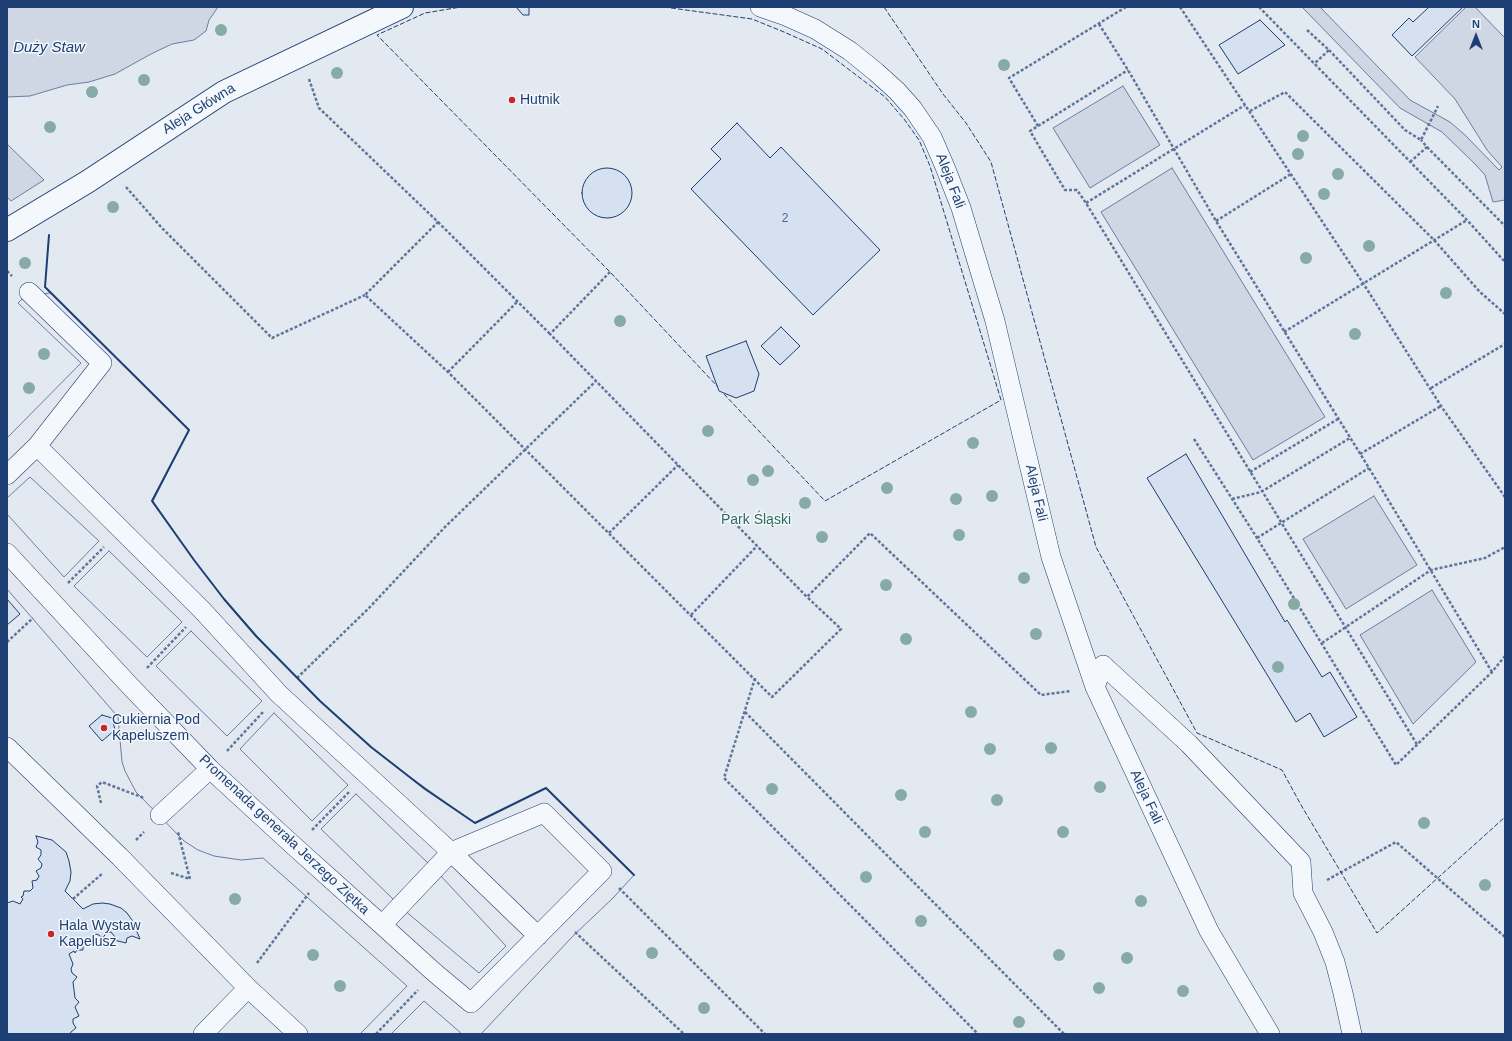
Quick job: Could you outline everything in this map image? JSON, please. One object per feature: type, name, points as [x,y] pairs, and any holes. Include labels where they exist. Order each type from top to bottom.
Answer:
[{"type":"street","name":"Aleja Główna","points":[[9,229],[87,182],[224,92],[402,7]]},
{"type":"street","name":"Aleja Fali","points":[[760,7],[786,16],[815,29],[850,51],[897,91],[913,109],[932,137],[961,208],[995,321],[1051,556],[1095,687],[1209,931],[1270,1034]]},
{"type":"street","points":[[7,475],[37,446],[102,363],[29,292]]},
{"type":"street","points":[[37,446],[202,610],[280,694],[451,852],[538,936],[602,871],[544,813],[451,852],[382,925]]},
{"type":"street","name":"Promenada generała Jerzego Ziętka","points":[[7,552],[130,686],[210,769],[435,973],[471,1003],[538,936]]},
{"type":"street","points":[[1095,687],[1103,665],[1189,744],[1301,862],[1303,893],[1323,932],[1335,962],[1352,1034]]},
{"type":"street","points":[[7,747],[120,857],[245,985],[298,1034]]},
{"type":"street","points":[[164,811],[210,769]]},
{"type":"street","points":[[203,1034],[245,985]]},
{"type":"path","points":[[1038,126],[1010,78],[1126,7]]},
{"type":"path","points":[[1180,7],[1250,111],[1431,388],[1441,406],[1505,497]]},
{"type":"path","points":[[1259,7],[1467,220],[1505,262]]},
{"type":"path","points":[[1099,24],[1128,70],[1216,221],[1369,468],[1492,672]]},
{"type":"path","points":[[1307,30],[1329,50],[1405,130],[1421,140],[1505,226]]},
{"type":"path","points":[[1314,64],[1329,50]]},
{"type":"path","points":[[1128,70],[1030,131],[1065,190],[1077,190],[1086,203],[1261,492],[1418,746]]},
{"type":"path","points":[[308,75],[319,108],[518,301],[807,597],[841,629],[772,697],[755,678],[526,449],[448,372],[365,295]]},
{"type":"path","points":[[1250,111],[1285,92],[1434,240],[1480,292],[1505,314]]},
{"type":"path","points":[[1086,203],[1245,105]]},
{"type":"path","points":[[1421,140],[1438,106]]},
{"type":"path","points":[[1410,162],[1427,147]]},
{"type":"path","points":[[1216,221],[1291,174]]},
{"type":"path","points":[[132,194],[162,228],[272,338],[365,295],[438,222]]},
{"type":"path","points":[[1284,332],[1467,220]]},
{"type":"path","points":[[550,334],[610,272]]},
{"type":"path","points":[[448,372],[518,301]]},
{"type":"path","points":[[1431,388],[1505,344]]},
{"type":"path","points":[[299,676],[369,608],[445,527],[596,381]]},
{"type":"path","points":[[1360,454],[1441,406]]},
{"type":"path","points":[[1250,472],[1338,419]]},
{"type":"path","points":[[1232,499],[1261,492],[1350,438]]},
{"type":"path","points":[[1194,439],[1257,538],[1396,765],[1418,746],[1492,672],[1505,656]]},
{"type":"path","points":[[609,533],[678,465]]},
{"type":"path","points":[[1257,538],[1369,468]]},
{"type":"path","points":[[807,597],[870,534],[1041,695],[1095,687]]},
{"type":"path","points":[[691,615],[757,546]]},
{"type":"path","points":[[1322,643],[1431,570],[1486,558],[1505,547]]},
{"type":"path","points":[[130,686],[202,610]]},
{"type":"path","points":[[755,678],[724,778],[978,1034]]},
{"type":"path","points":[[210,769],[280,694]]},
{"type":"path","points":[[745,712],[1064,1034]]},
{"type":"path","points":[[295,847],[367,774]]},
{"type":"path","points":[[102,806],[97,786],[102,782],[164,811],[180,837],[190,879],[169,872]]},
{"type":"path","points":[[1303,893],[1396,842],[1505,937]]},
{"type":"path","points":[[74,899],[120,857]]},
{"type":"path","points":[[602,871],[765,1034]]},
{"type":"path","points":[[245,985],[324,873]]},
{"type":"path","points":[[558,915],[684,1034]]},
{"type":"path","points":[[376,1034],[435,973]]},
{"type":"green space","name":"Park Śląski","points":[[7,7],[1505,7],[1505,1034],[7,1034]]},
{"type":"shaded area","points":[[29,292],[40,294],[51,293],[189,430],[153,501],[194,560],[224,599],[273,654],[320,701],[371,747],[407,775],[475,823],[546,788],[634,875],[613,898],[573,936],[481,1034],[462,1034],[424,1001],[391,1034],[360,1034],[407,986],[263,858],[241,860],[214,856],[198,850],[184,841],[136,792],[122,762],[118,717],[7,589],[7,514],[64,577],[99,541],[30,477],[7,498],[7,438],[81,363],[18,303]],"holes":[[[109,551],[182,622],[147,657],[74,586]],[[191,631],[262,701],[227,736],[156,666]],[[274,713],[348,785],[312,821],[240,749]],[[356,794],[429,864],[394,900],[321,829]],[[439,874],[506,946],[479,973],[404,910]]]},
{"type":"water","name":"Duży Staw","points":[[7,7],[218,7],[209,20],[206,31],[194,40],[172,44],[115,74],[89,82],[67,85],[30,96],[7,97]]},
{"type":"water","points":[[1302,7],[1320,7],[1410,100],[1450,122],[1465,135],[1499,170],[1502,167],[1487,150],[1455,99],[1415,57],[1466,7],[1475,7],[1505,38],[1505,200],[1493,202],[1485,175],[1475,164],[1442,132],[1400,108]]},
{"type":"water","points":[[1123,86],[1160,145],[1090,188],[1053,128]]},
{"type":"water","points":[[7,144],[44,180],[11,201],[7,197]]},
{"type":"water","points":[[1172,168],[1325,417],[1253,460],[1101,212]]},
{"type":"water","points":[[1374,496],[1417,565],[1346,609],[1303,539]]},
{"type":"water","points":[[1432,590],[1476,662],[1413,724],[1360,635]]},
{"type":"building","points":[[516,7],[529,7],[529,15],[523,15]]},
{"type":"building","points":[[1429,7],[1463,7],[1412,56],[1392,35],[1409,18],[1413,22]]},
{"type":"building","points":[[1260,20],[1285,45],[1238,74],[1219,45]]},
{"type":"building","points":[[737,123],[770,158],[781,147],[880,250],[813,315],[691,189],[721,159],[711,149]]},
{"type":"building","points":[[602,168],[612,168],[625,175],[632,188],[632,198],[625,211],[612,218],[602,218],[593,214],[586,207],[582,198],[582,188],[586,179],[593,172]]},
{"type":"building","points":[[781,327],[800,346],[780,365],[761,346]]},
{"type":"building","points":[[746,341],[759,374],[754,391],[736,398],[719,391],[706,356]]},
{"type":"building","points":[[1186,454],[1285,622],[1287,620],[1322,677],[1330,672],[1357,717],[1324,737],[1310,713],[1296,722],[1147,478]]},
{"type":"building","points":[[7,599],[20,614],[7,625]]},
{"type":"building","points":[[102,715],[112,718],[115,730],[102,741],[89,726]]},
{"type":"building","name":"Hala Wystaw Kapelusz","points":[[36,836],[52,840],[66,852],[71,872],[70,881],[65,891],[83,909],[93,904],[102,903],[121,908],[132,920],[140,939],[132,936],[127,938],[126,943],[114,940],[115,937],[111,932],[106,933],[103,938],[97,934],[92,936],[92,943],[86,941],[83,944],[83,950],[77,950],[75,953],[74,951],[69,954],[73,964],[71,969],[72,973],[77,977],[73,982],[75,998],[79,1002],[75,1007],[79,1016],[73,1019],[73,1023],[76,1028],[70,1034],[7,1034],[7,903],[13,901],[20,904],[23,899],[21,897],[23,896],[24,891],[30,891],[33,888],[32,881],[37,880],[39,876],[36,871],[41,868],[42,864],[38,859],[41,855],[41,850],[36,847],[38,842]]},
{"type":"fence","points":[[486,7],[461,7],[425,13],[377,35],[610,272],[718,387]]},
{"type":"fence","points":[[664,7],[752,19],[822,49],[885,97],[904,119],[919,140],[930,166],[1001,400],[825,501],[723,393]]},
{"type":"fence","points":[[884,7],[943,94],[966,123],[991,162],[1096,547],[1197,733],[1282,770],[1301,805],[1377,933],[1505,817]]},
{"type":"wall","points":[[49,235],[45,287],[189,430],[152,501],[224,599],[256,636],[320,701],[371,747],[425,789],[475,823],[546,788],[634,875]]},
{"type":"place","name":"Hutnik","points":[[512,100]]},
{"type":"place","name":"Cukiernia Pod Kapeluszem","points":[[104,728]]},
{"type":"place","name":"Hala Wystaw Kapelusz","points":[[51,934]]}]
